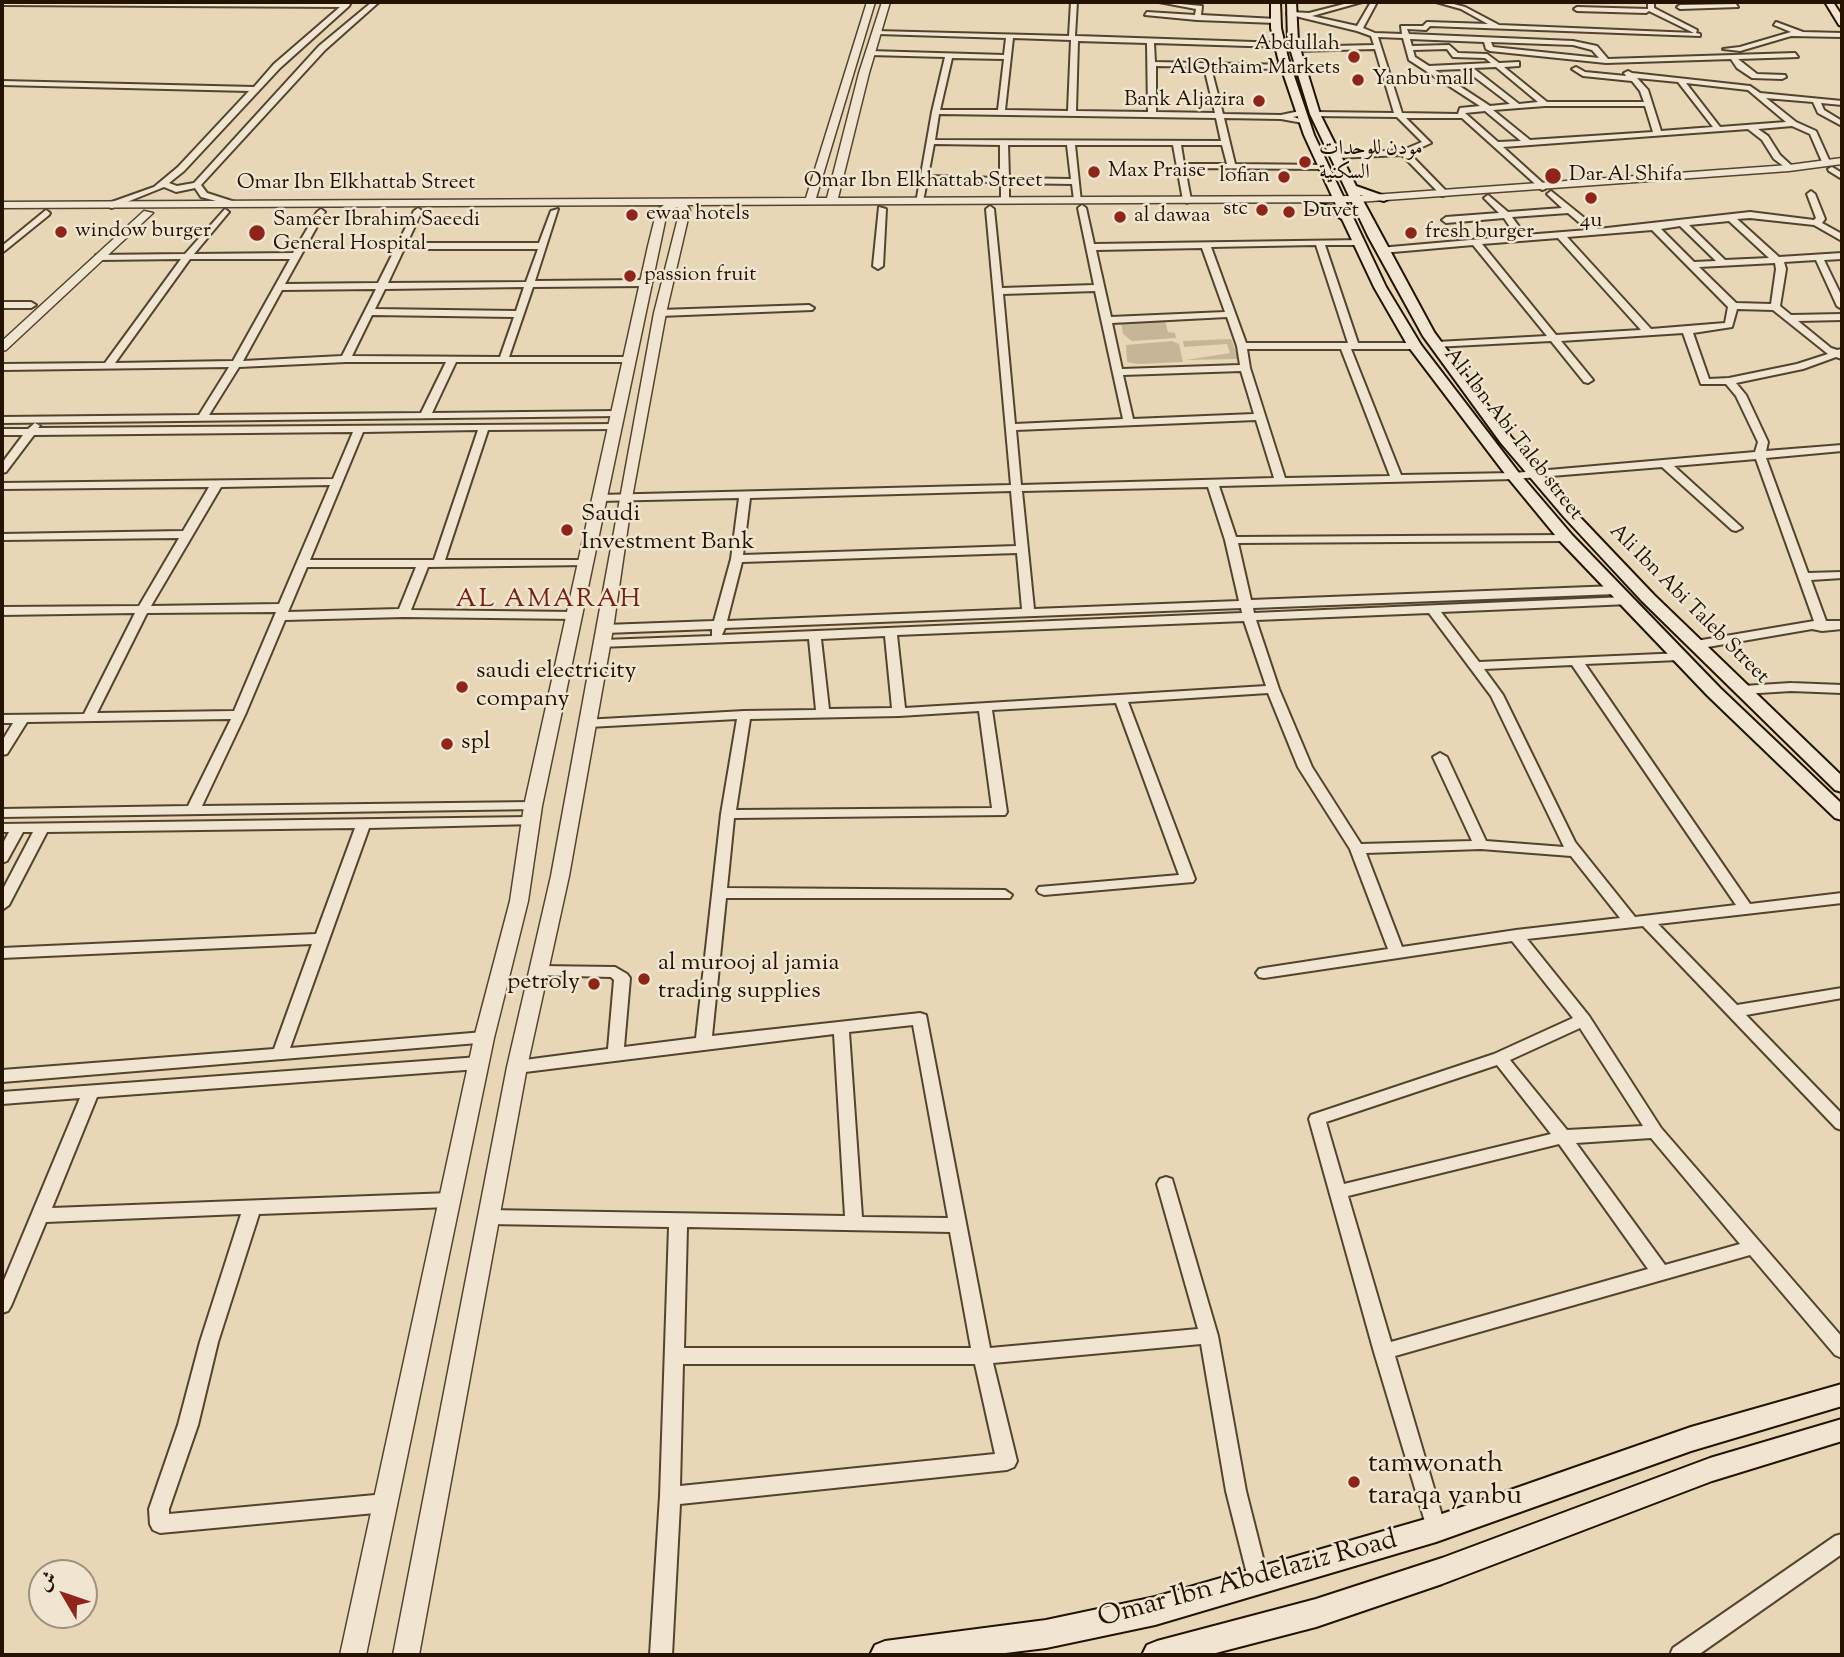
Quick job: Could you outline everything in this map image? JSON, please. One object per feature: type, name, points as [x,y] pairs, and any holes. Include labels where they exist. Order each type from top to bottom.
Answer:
[{"type":"main road","name":"Ali Ibn Abi Taleb street","points":[[1275,2],[1288,13],[1285,68],[1324,167],[1380,287],[1415,346],[1514,476],[1566,538],[1679,656],[1842,814]]},
{"type":"main road","points":[[1837,10],[1842,23]]},
{"type":"main road","name":"Ali Ibn Abi Taleb Street","points":[[1285,45],[1306,116],[1336,156],[1382,250],[1437,345],[1535,475],[1696,645],[1842,786]]},
{"type":"main road","points":[[1327,196],[1340,203],[1335,210],[1311,203],[1327,196]]},
{"type":"main road","points":[[1359,203],[1372,210],[1386,202]]},
{"type":"main road","points":[[1359,203],[1386,202]]},
{"type":"main road","name":"Omar Ibn Abdelaziz Road","points":[[885,1655],[1046,1634],[1155,1611],[1436,1529],[1691,1439],[1842,1395]]},
{"type":"main road","name":"Omar Ibn Abdelaziz Road","points":[[1157,1655],[1367,1596],[1442,1571],[1710,1470],[1842,1430]]},
{"type":"street","points":[[163,184],[176,189],[197,185],[322,47],[376,2]]},
{"type":"street","points":[[810,201],[872,2]]},
{"type":"street","points":[[832,201],[870,53],[887,2]]},
{"type":"street","points":[[1072,114],[1074,2]]},
{"type":"street","points":[[1140,37],[1147,14],[1162,2],[1200,7],[1197,18]]},
{"type":"street","points":[[1147,14],[1197,18],[1288,13],[1309,15],[1359,2]]},
{"type":"street","points":[[1359,29],[1374,2]]},
{"type":"street","points":[[1439,2],[1462,8],[1498,27],[1507,40]]},
{"type":"street","points":[[1605,2],[1612,10]]},
{"type":"street","points":[[1680,7],[1736,6],[1733,2]]},
{"type":"street","points":[[2,4],[346,5]]},
{"type":"street","points":[[2,4],[346,5]]},
{"type":"street","points":[[112,205],[151,192],[163,184],[254,89],[346,5]]},
{"type":"street","points":[[1528,143],[1487,108],[1412,58],[1403,27],[1426,28],[1427,24],[1574,30],[1630,25],[1698,34],[1649,7],[1612,10],[1575,6],[1574,30],[1573,43]]},
{"type":"street","points":[[1630,25],[1649,7]]},
{"type":"street","points":[[1288,13],[1374,35],[1573,43],[1594,48],[1644,90],[1646,104],[1658,134]]},
{"type":"street","points":[[1776,24],[1802,34]]},
{"type":"street","points":[[878,30],[1010,36],[1140,37],[1285,45]]},
{"type":"street","points":[[878,30],[1376,47]]},
{"type":"street","points":[[1723,49],[1740,49],[1767,40],[1802,34],[1842,35]]},
{"type":"street","points":[[1336,156],[1404,152],[1427,144],[1399,115],[1374,35]]},
{"type":"street","points":[[1001,113],[1010,36]]},
{"type":"street","points":[[1487,38],[1490,49],[1611,60],[1795,55],[1786,46],[1767,40]]},
{"type":"street","points":[[1150,41],[1153,64],[1152,116]]},
{"type":"street","points":[[1408,48],[1449,47],[1455,55],[1487,56],[1545,104]]},
{"type":"street","points":[[1740,49],[1751,57]]},
{"type":"street","points":[[870,53],[1007,57]]},
{"type":"street","points":[[919,201],[926,178],[936,113],[949,55]]},
{"type":"street","points":[[1734,58],[1740,66],[1755,76],[1782,77],[1767,57]]},
{"type":"street","points":[[1643,76],[1672,65],[1670,59]]},
{"type":"street","points":[[1153,64],[1285,68]]},
{"type":"street","points":[[1428,68],[1516,64]]},
{"type":"street","points":[[1208,65],[1231,165]]},
{"type":"street","points":[[1467,67],[1517,106]]},
{"type":"street","points":[[1576,69],[1583,75],[1643,76],[1750,88],[1793,124],[1813,133],[1842,177]]},
{"type":"street","points":[[1774,77],[1793,92],[1795,99]]},
{"type":"street","points":[[1680,80],[1718,129]]},
{"type":"street","points":[[2,83],[254,89]]},
{"type":"street","points":[[1760,95],[1842,103]]},
{"type":"street","points":[[1817,102],[1821,111],[1842,123]]},
{"type":"street","points":[[1597,232],[1461,113],[1463,110],[1545,104],[1646,104]]},
{"type":"street","points":[[936,113],[1219,117],[1464,116]]},
{"type":"street","points":[[1496,145],[1793,124]]},
{"type":"street","points":[[1750,127],[1765,138],[1777,157],[1789,168]]},
{"type":"street","points":[[931,142],[1226,143]]},
{"type":"street","points":[[1004,142],[1005,200]]},
{"type":"street","points":[[1070,142],[1075,182],[1101,288],[1129,423]]},
{"type":"street","points":[[1176,142],[1187,200]]},
{"type":"street","points":[[1404,152],[1445,194]]},
{"type":"street","points":[[1386,202],[1445,194],[1546,190],[1833,166],[1842,161]]},
{"type":"street","points":[[1182,166],[1324,167]]},
{"type":"street","points":[[1386,202],[1488,198],[1546,190],[1833,166]]},
{"type":"street","points":[[926,178],[1075,182]]},
{"type":"street","points":[[108,365],[187,257],[228,208],[204,195],[197,185]]},
{"type":"street","points":[[1811,194],[1821,219],[1816,223]]},
{"type":"street","points":[[1488,198],[1506,215],[1522,238]]},
{"type":"street","name":"Omar Ibn Elkhattab Street","points":[[2,213],[143,213],[228,208],[990,209],[1187,200],[1311,203]]},
{"type":"street","name":"Omar Ibn Elkhattab Street","points":[[2,205],[112,205],[321,212],[555,211],[810,201],[1311,203]]},
{"type":"street","points":[[1340,203],[1359,203]]},
{"type":"street","points":[[353,1655],[484,1038],[519,901],[531,813],[646,283],[675,207]]},
{"type":"street","points":[[406,1655],[517,1067],[561,876],[604,637],[625,498],[660,313],[675,207]]},
{"type":"street","points":[[878,266],[879,221],[882,209]]},
{"type":"street","points":[[990,209],[1028,612]]},
{"type":"street","points":[[1446,220],[1570,210]]},
{"type":"street","points":[[346,359],[418,211]]},
{"type":"street","points":[[503,361],[555,211]]},
{"type":"street","points":[[201,418],[236,364],[321,212]]},
{"type":"street","points":[[2,250],[46,213]]},
{"type":"street","points":[[2,347],[143,213]]},
{"type":"street","points":[[2,332],[143,213]]},
{"type":"street","points":[[1382,250],[1654,227],[1750,215],[1816,223],[1842,238]]},
{"type":"street","points":[[1732,219],[1776,260],[1781,269],[1774,307]]},
{"type":"street","points":[[1683,224],[1722,261]]},
{"type":"street","points":[[1654,227],[1732,306],[1774,307],[1828,350],[1841,354]]},
{"type":"street","points":[[1560,235],[1647,331]]},
{"type":"street","points":[[1091,247],[1206,247],[1359,242]]},
{"type":"street","points":[[1475,242],[1588,380]]},
{"type":"street","points":[[1320,243],[1349,347],[1396,479]]},
{"type":"street","points":[[402,246],[543,246]]},
{"type":"street","points":[[1206,247],[1232,314],[1242,346],[1245,368],[1281,481]]},
{"type":"street","points":[[99,257],[297,256]]},
{"type":"street","points":[[1691,265],[1722,261],[1842,256]]},
{"type":"street","points":[[1819,258],[1842,306]]},
{"type":"street","points":[[279,287],[646,283]]},
{"type":"street","points":[[998,291],[1101,288]]},
{"type":"street","points":[[2,304],[31,305]]},
{"type":"street","points":[[1437,345],[1687,330],[1729,325],[1732,306]]},
{"type":"street","points":[[660,313],[809,308]]},
{"type":"street","points":[[368,312],[519,314]]},
{"type":"street","points":[[1106,320],[1232,314]]},
{"type":"street","points":[[1791,318],[1842,317]]},
{"type":"street","points":[[1687,330],[1705,382],[1729,381],[1799,367],[1841,354]]},
{"type":"street","points":[[1242,346],[1415,346]]},
{"type":"street","points":[[425,416],[453,358]]},
{"type":"street","points":[[2,367],[236,364],[346,359],[629,360]]},
{"type":"street","points":[[1117,372],[1245,368]]},
{"type":"street","points":[[1729,381],[1741,394],[1763,442],[1760,456],[1822,627]]},
{"type":"street","points":[[2,420],[425,416],[616,420]]},
{"type":"street","points":[[1012,427],[1261,418]]},
{"type":"street","points":[[2,470],[40,420]]},
{"type":"street","points":[[2,432],[484,427],[616,420]]},
{"type":"street","points":[[438,564],[484,427]]},
{"type":"street","points":[[193,810],[239,715],[359,429]]},
{"type":"street","points":[[599,498],[1514,476],[1842,448]]},
{"type":"street","points":[[1666,464],[1736,528]]},
{"type":"street","points":[[2,486],[336,482]]},
{"type":"street","points":[[1212,483],[1231,540],[1247,609],[1273,689],[1304,767],[1357,849],[1397,953]]},
{"type":"street","points":[[89,716],[143,610],[216,485]]},
{"type":"street","points":[[716,640],[737,559],[745,495]]},
{"type":"street","points":[[2,537],[187,534]]},
{"type":"street","points":[[1231,540],[1566,538]]},
{"type":"street","points":[[737,559],[1023,549]]},
{"type":"street","points":[[301,564],[585,563]]},
{"type":"street","points":[[404,613],[423,564]]},
{"type":"street","points":[[1806,577],[1842,575]]},
{"type":"street","points":[[604,637],[718,626],[1028,612],[1432,608],[1621,595]]},
{"type":"street","points":[[604,637],[716,640],[815,636],[1247,609],[1621,595]]},
{"type":"street","points":[[1432,608],[1497,695],[1576,852],[1640,922],[1737,1011],[1842,1124]]},
{"type":"street","points":[[2,611],[143,610],[573,617]]},
{"type":"street","points":[[1696,645],[1812,625],[1842,625]]},
{"type":"street","points":[[891,632],[899,712]]},
{"type":"street","points":[[815,636],[823,713]]},
{"type":"street","points":[[1475,666],[1679,656]]},
{"type":"street","points":[[1576,661],[1747,910]]},
{"type":"street","points":[[1743,690],[1791,687],[1842,689]]},
{"type":"street","points":[[589,723],[744,715],[899,712],[1273,689]]},
{"type":"street","points":[[1044,890],[1188,879],[1121,699]]},
{"type":"street","points":[[728,814],[1000,812],[985,706]]},
{"type":"street","points":[[2,719],[239,715]]},
{"type":"street","points":[[703,1043],[728,814],[744,715]]},
{"type":"street","points":[[2,751],[23,718]]},
{"type":"street","points":[[1440,757],[1481,845]]},
{"type":"street","points":[[2,813],[193,810],[531,813]]},
{"type":"street","points":[[2,828],[364,823],[531,813]]},
{"type":"street","points":[[280,1054],[364,823]]},
{"type":"street","points":[[2,858],[18,828]]},
{"type":"street","points":[[2,905],[42,828]]},
{"type":"street","points":[[1357,849],[1481,845],[1576,852]]},
{"type":"street","points":[[719,893],[1005,895]]},
{"type":"street","points":[[1264,973],[1516,935],[1842,898]]},
{"type":"street","points":[[1516,935],[1583,1020],[1656,1132],[1842,1350]]},
{"type":"street","points":[[2,953],[322,939]]},
{"type":"street","points":[[539,971],[615,972],[622,978],[616,1054]]},
{"type":"street","points":[[1737,1011],[1842,993]]},
{"type":"street","points":[[517,1067],[919,1019],[982,1356],[1007,1461],[670,1496]]},
{"type":"street","points":[[1436,1529],[1317,1119],[1500,1058],[1583,1020]]},
{"type":"street","points":[[841,1028],[854,1222]]},
{"type":"street","points":[[2,1076],[484,1038]]},
{"type":"street","points":[[1500,1058],[1563,1138],[1661,1273]]},
{"type":"street","points":[[2,1098],[479,1063]]},
{"type":"street","points":[[2,1306],[92,1092]]},
{"type":"street","points":[[1339,1192],[1563,1138],[1656,1132]]},
{"type":"street","points":[[1166,1184],[1209,1336],[1236,1491],[1259,1582]]},
{"type":"street","points":[[40,1215],[450,1200]]},
{"type":"street","points":[[252,1207],[209,1342],[188,1425],[159,1509],[160,1524],[386,1503]]},
{"type":"street","points":[[488,1217],[958,1224]]},
{"type":"street","points":[[661,1655],[670,1496],[678,1219]]},
{"type":"street","points":[[1383,1352],[1753,1247]]},
{"type":"street","points":[[675,1356],[982,1356],[1209,1336]]},
{"type":"street","points":[[1681,1655],[1842,1542]]},
{"type":"shaded area","points":[[1165,320],[1168,332],[1175,333],[1176,338],[1132,341],[1123,334],[1121,322]]},
{"type":"shaded area","points":[[1231,339],[1239,359],[1186,360],[1230,353],[1227,344],[1184,347],[1183,341]]},
{"type":"shaded area","points":[[1172,341],[1179,344],[1183,362],[1127,362],[1126,345]]},
{"type":"place","name":"Abdullah AlOthaim Markets","points":[[1354,57]]},
{"type":"place","name":"Yanbu mall","points":[[1358,80]]},
{"type":"place","name":"Bank Aljazira","points":[[1259,101]]},
{"type":"place","name":"مودن للوحدات السكنية","points":[[1305,162]]},
{"type":"place","name":"Max Praise","points":[[1094,172]]},
{"type":"place","name":"Dar Al Shifa","points":[[1553,176]]},
{"type":"place","name":"lofian","points":[[1284,177]]},
{"type":"place","name":"4u","points":[[1591,198]]},
{"type":"place","name":"stc","points":[[1262,210]]},
{"type":"place","name":"Duvet","points":[[1289,212]]},
{"type":"place","name":"ewaa hotels","points":[[632,215]]},
{"type":"place","name":"al dawaa","points":[[1120,217]]},
{"type":"place","name":"window burger","points":[[61,232]]},
{"type":"place","name":"Sameer Ibrahim Saeedi General Hospital","points":[[257,233]]},
{"type":"place","name":"fresh burger","points":[[1411,233]]},
{"type":"place","name":"passion fruit","points":[[630,276]]},
{"type":"place","name":"Saudi Investment Bank","points":[[567,530]]},
{"type":"place","name":"saudi electricity company","points":[[462,687]]},
{"type":"place","name":"spl","points":[[447,744]]},
{"type":"place","name":"al murooj al jamia trading supplies","points":[[644,979]]},
{"type":"place","name":"petroly","points":[[594,984]]},
{"type":"place","name":"tamwonath taraqa yanbu","points":[[1354,1482]]},
{"type":"district","name":"AL AMARAH","points":[[549,602]]}]
